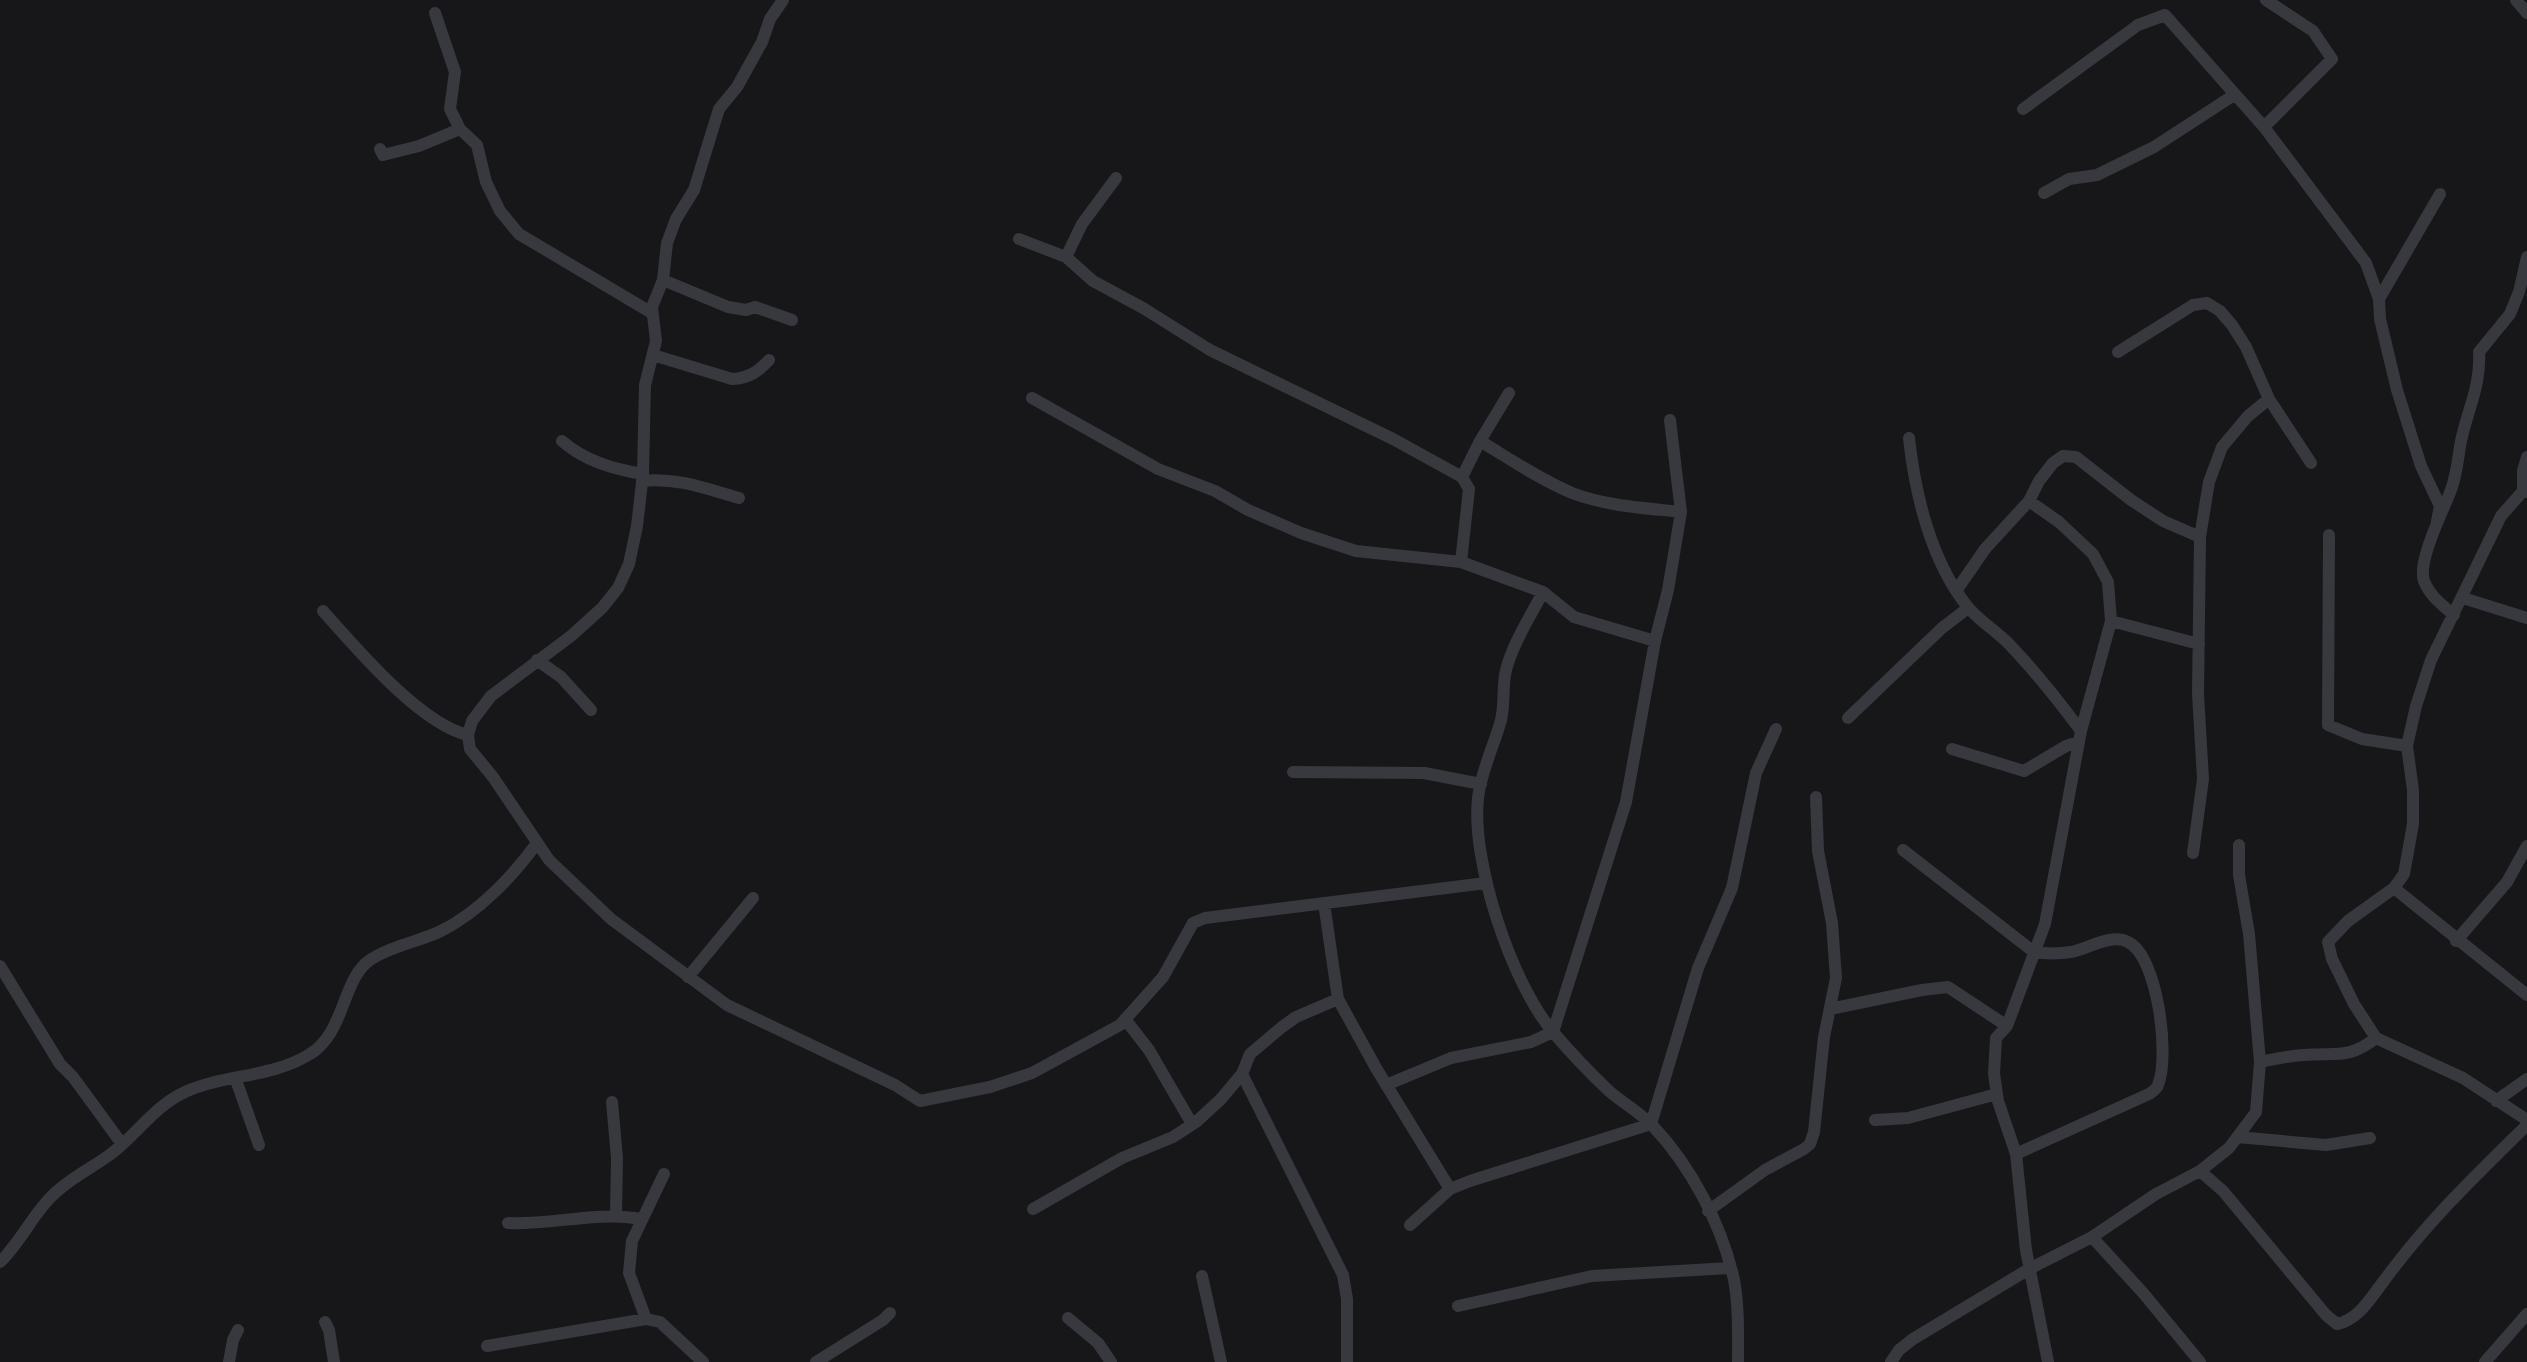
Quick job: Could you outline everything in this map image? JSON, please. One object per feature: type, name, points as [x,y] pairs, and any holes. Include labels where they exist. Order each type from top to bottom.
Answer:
[{"type":"street","points":[[783,0],[770,19],[762,42],[737,87],[719,109],[694,190],[670,235],[663,280],[652,313],[656,333],[645,385],[643,477],[638,526],[629,564],[618,588],[571,636],[491,696],[472,722],[468,735],[470,749],[493,777],[549,860],[611,919],[727,1005],[895,1085],[920,1101],[990,1087],[1032,1073],[1120,1025],[1163,977],[1193,923],[1205,918],[1486,883]]},
{"type":"street","points":[[2264,127],[2332,58],[2313,31],[2266,0]]},
{"type":"street","points":[[2516,0],[2527,13]]},
{"type":"street","points":[[435,14],[455,72],[450,109],[460,129],[477,145],[486,182],[500,211],[519,234],[652,313]]},
{"type":"street","points":[[2023,110],[2138,25],[2166,15],[2264,127],[2366,263],[2379,299],[2380,319],[2397,390],[2421,466],[2440,506],[2437,521]]},
{"type":"street","points":[[2044,193],[2069,179],[2097,176],[2154,147],[2234,94]]},
{"type":"street","points":[[380,149],[383,155],[419,146],[460,129]]},
{"type":"street","points":[[1066,257],[1082,224],[1116,178]]},
{"type":"street","points":[[2379,299],[2440,194]]},
{"type":"street","points":[[1019,239],[1066,257],[1093,281],[1143,308],[1210,350],[1393,439],[1462,477],[1469,489],[1461,562]]},
{"type":"street","points":[[2454,615],[2434,598],[2423,579],[2427,550],[2452,488],[2462,438],[2476,398],[2479,352],[2510,314],[2519,292],[2527,257]]},
{"type":"street","points":[[663,280],[728,307],[746,310],[755,307],[792,320]]},
{"type":"street","points":[[2118,352],[2193,305],[2207,303],[2220,311],[2246,346],[2269,399],[2311,463]]},
{"type":"street","points":[[653,355],[732,379],[752,375],[769,360]]},
{"type":"street","points":[[1462,477],[1480,441],[1509,393]]},
{"type":"street","points":[[1032,398],[1158,469],[1215,491],[1248,510],[1301,533],[1356,551],[1461,562],[1543,592],[1574,617],[1654,641]]},
{"type":"street","points":[[2193,853],[2204,779],[2199,644],[2200,537],[2209,482],[2222,447],[2248,416],[2269,399]]},
{"type":"street","points":[[1386,1085],[1418,1069],[1451,1058],[1532,1042],[1553,1032],[1626,802],[1654,641],[1668,590],[1681,512],[1670,420]]},
{"type":"street","points":[[1909,438],[1912,471],[1924,515],[1938,553],[1956,591],[1968,608],[2043,680],[2080,736]]},
{"type":"street","points":[[562,441],[577,454],[622,471],[643,477],[682,481],[740,498]]},
{"type":"street","points":[[1480,441],[1536,475],[1574,494],[1623,506],[1681,512]]},
{"type":"street","points":[[1956,591],[1985,549],[2029,501],[2053,463],[2064,456],[2076,457],[2130,500],[2163,520],[2200,537]]},
{"type":"street","points":[[2200,1171],[2223,1191],[2326,1315],[2337,1324],[2350,1321],[2372,1297],[2416,1237],[2527,1123],[2463,1078],[2376,1038],[2354,1004],[2332,958],[2328,942],[2348,921],[2394,888],[2404,874],[2413,824],[2414,790],[2407,746],[2416,706],[2431,660],[2501,516],[2525,492],[2523,471],[2527,457]]},
{"type":"street","points":[[2029,501],[2060,522],[2093,554],[2108,582],[2111,621],[2080,736],[2050,902],[2007,1026],[1996,1038],[1994,1074],[1997,1094],[2016,1154],[2029,1269],[2050,1360]]},
{"type":"street","points":[[2329,535],[2328,725],[2362,739],[2407,746]]},
{"type":"street","points":[[1543,592],[1509,663],[1501,718],[1481,784],[1478,824],[1486,883],[1508,947],[1531,1001],[1553,1032],[1609,1091],[1651,1124],[1684,1166],[1708,1211],[1730,1268],[1737,1313],[1738,1362]]},
{"type":"street","points":[[2463,598],[2527,618]]},
{"type":"street","points":[[1848,718],[1942,628],[1968,608]]},
{"type":"street","points":[[323,611],[358,651],[430,717],[457,732],[468,735]]},
{"type":"street","points":[[2111,621],[2199,644]]},
{"type":"street","points":[[537,660],[561,677],[591,710]]},
{"type":"street","points":[[1651,1124],[1698,968],[1732,888],[1756,773],[1776,729]]},
{"type":"street","points":[[1952,749],[2024,771],[2080,736]]},
{"type":"street","points":[[1293,771],[1424,773],[1481,784]]},
{"type":"street","points":[[1708,1211],[1733,1191],[1810,1144],[1814,1132],[1836,978],[1835,948],[1818,851],[1816,797]]},
{"type":"street","points":[[0,1262],[16,1247],[41,1208],[54,1194],[122,1144],[164,1105],[184,1093],[207,1084],[236,1080],[311,1054],[329,1037],[359,970],[370,960],[441,931],[464,917],[519,868],[537,843]]},
{"type":"street","points":[[1891,1362],[1899,1350],[1913,1339],[2029,1269],[2092,1237],[2157,1194],[2200,1171],[2229,1148],[2256,1112],[2260,1062],[2249,934],[2239,875],[2239,845]]},
{"type":"street","points":[[2456,941],[2507,882],[2527,846]]},
{"type":"street","points":[[1903,850],[2034,952],[2055,954],[2120,940],[2137,947],[2158,1001],[2162,1018],[2161,1076],[2158,1087],[2149,1094],[2016,1154]]},
{"type":"street","points":[[2394,888],[2456,941],[2527,995]]},
{"type":"street","points":[[688,977],[753,898]]},
{"type":"street","points":[[1324,903],[1338,999],[1386,1085],[1450,1189]]},
{"type":"street","points":[[0,966],[60,1064],[73,1077],[122,1144]]},
{"type":"street","points":[[1830,1009],[1922,990],[1948,987],[2007,1026]]},
{"type":"street","points":[[1033,1209],[1122,1158],[1173,1137],[1192,1125],[1220,1100],[1242,1074],[1250,1054],[1296,1017],[1338,999]]},
{"type":"street","points":[[1125,1019],[1149,1050],[1192,1125]]},
{"type":"street","points":[[2260,1062],[2302,1055],[2359,1051],[2376,1038]]},
{"type":"street","points":[[1242,1074],[1343,1275],[1347,1299],[1347,1362]]},
{"type":"street","points":[[2496,1101],[2527,1079]]},
{"type":"street","points":[[236,1080],[259,1145]]},
{"type":"street","points":[[1875,1120],[1908,1118],[1997,1094]]},
{"type":"street","points":[[612,1102],[617,1158],[616,1215]]},
{"type":"street","points":[[1410,1225],[1450,1189],[1497,1170],[1651,1124]]},
{"type":"street","points":[[2237,1137],[2326,1145],[2370,1138]]},
{"type":"street","points":[[646,1319],[629,1273],[632,1241],[640,1220],[664,1174]]},
{"type":"street","points":[[508,1223],[532,1224],[616,1215],[640,1220]]},
{"type":"street","points":[[2092,1237],[2144,1294],[2200,1362]]},
{"type":"street","points":[[1458,1306],[1592,1276],[1730,1268]]},
{"type":"street","points":[[1202,1276],[1221,1362]]},
{"type":"street","points":[[816,1362],[883,1320],[890,1313]]},
{"type":"street","points":[[2485,1362],[2527,1314]]},
{"type":"street","points":[[1068,1318],[1098,1343],[1111,1362]]},
{"type":"street","points":[[487,1346],[646,1319],[660,1322],[703,1362]]},
{"type":"street","points":[[325,1322],[329,1330],[334,1362]]},
{"type":"street","points":[[229,1362],[233,1340],[238,1330]]}]
